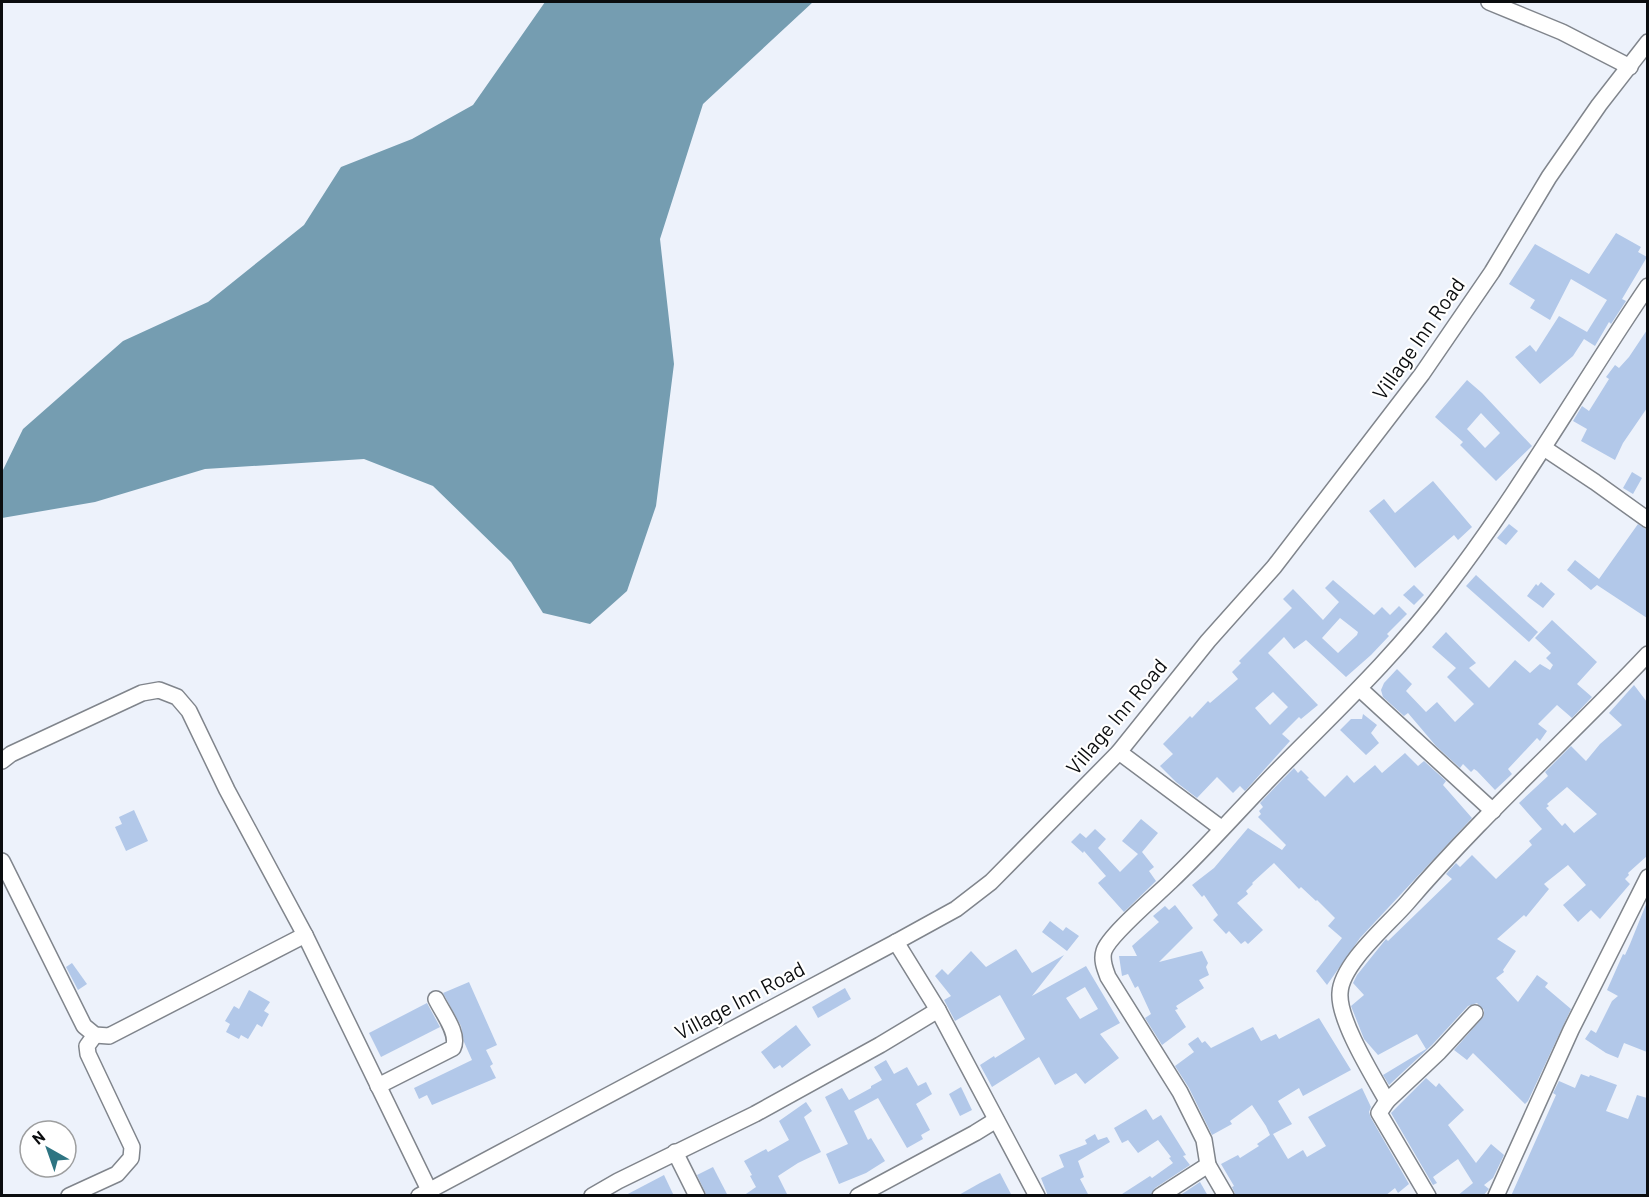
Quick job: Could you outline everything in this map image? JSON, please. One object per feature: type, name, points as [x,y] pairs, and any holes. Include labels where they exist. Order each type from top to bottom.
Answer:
[{"type":"street","points":[[1490,2],[1562,32],[1630,67]]},
{"type":"street","name":"Village Inn Road","points":[[424,1193],[896,942],[956,909],[991,882],[1119,752],[1208,641],[1274,567],[1422,374],[1492,272],[1555,168],[1599,105],[1630,67],[1645,53]]},
{"type":"street","points":[[1226,1196],[1209,1166],[1204,1140],[1180,1092],[1108,977],[1103,955],[1109,943],[1360,689],[1445,590],[1544,448],[1647,286]]},
{"type":"street","points":[[1544,448],[1603,487],[1647,520]]},
{"type":"street","points":[[1387,1101],[1355,1042],[1346,1018],[1340,993],[1342,980],[1361,952],[1441,863],[1647,654]]},
{"type":"street","points":[[1360,689],[1493,812]]},
{"type":"street","points":[[2,761],[11,754],[142,693],[159,690],[177,697],[189,711],[227,790],[305,935],[378,1086],[424,1193]]},
{"type":"street","points":[[1119,752],[1221,828]]},
{"type":"street","points":[[2,861],[84,1026],[95,1035],[109,1036],[305,935]]},
{"type":"street","points":[[1496,1196],[1571,1030],[1647,877]]},
{"type":"street","points":[[896,942],[938,1010],[1037,1196]]},
{"type":"street","points":[[378,1086],[453,1048],[456,1042],[454,1035],[436,999]]},
{"type":"street","points":[[592,1196],[675,1152],[755,1114],[938,1010]]},
{"type":"street","points":[[1428,1196],[1379,1113],[1387,1101],[1439,1052],[1475,1013]]},
{"type":"street","points":[[69,1196],[117,1174],[127,1165],[132,1147],[88,1054],[87,1046],[95,1035]]},
{"type":"street","points":[[858,1196],[996,1120]]},
{"type":"street","points":[[675,1152],[697,1196]]},
{"type":"street","points":[[1160,1196],[1209,1166]]},
{"type":"water","points":[[545,2],[813,2],[703,104],[660,239],[674,364],[656,506],[627,591],[590,624],[543,613],[511,562],[433,486],[364,459],[205,469],[95,502],[2,518],[2,472],[23,429],[123,341],[208,302],[304,225],[341,167],[412,139],[473,105]]},
{"type":"building","points":[[1616,233],[1641,247],[1638,252],[1647,257],[1622,299],[1626,301],[1611,324],[1609,322],[1595,346],[1584,339],[1573,356],[1540,384],[1515,357],[1530,345],[1536,352],[1559,316],[1587,332],[1607,300],[1571,279],[1550,320],[1530,308],[1535,300],[1509,284],[1535,244],[1589,274]]},
{"type":"building","points":[[1647,330],[1647,408],[1623,443],[1615,460],[1581,441],[1587,429],[1573,421],[1582,406],[1589,411],[1609,379],[1606,377],[1615,365],[1619,368],[1629,357]]},
{"type":"building","points":[[1467,380],[1532,446],[1496,481],[1460,445],[1463,442],[1435,417]],"holes":[[[1481,413],[1500,433],[1485,448],[1467,429]]]},
{"type":"building","points":[[1632,472],[1642,478],[1633,494],[1623,488]]},
{"type":"building","points":[[1433,481],[1472,527],[1458,540],[1454,535],[1415,568],[1369,511],[1384,499],[1395,513]]},
{"type":"building","points":[[1509,524],[1518,531],[1506,545],[1497,538]]},
{"type":"building","points":[[1638,524],[1647,530],[1647,618],[1597,585],[1591,590],[1567,570],[1575,560],[1599,579]]},
{"type":"building","points":[[1476,575],[1538,632],[1529,642],[1466,586]]},
{"type":"building","points":[[1333,580],[1374,615],[1382,607],[1390,615],[1399,606],[1407,614],[1387,634],[1389,636],[1371,655],[1346,677],[1306,640],[1294,649],[1284,637],[1268,653],[1318,705],[1301,719],[1299,717],[1282,734],[1290,741],[1245,791],[1240,786],[1233,793],[1217,777],[1197,798],[1160,766],[1173,754],[1163,744],[1190,716],[1192,718],[1208,701],[1210,703],[1238,679],[1232,672],[1241,663],[1239,661],[1292,608],[1283,599],[1293,589],[1323,620],[1339,602],[1325,588]],"holes":[[[1340,618],[1358,632],[1338,653],[1322,638]],[[1273,692],[1288,707],[1270,725],[1255,708]]]},
{"type":"building","points":[[1541,582],[1555,594],[1543,608],[1527,596],[1536,584],[1538,586]]},
{"type":"building","points":[[1414,585],[1424,595],[1414,605],[1403,595]]},
{"type":"building","points":[[1552,620],[1597,662],[1577,684],[1592,697],[1572,718],[1557,705],[1538,724],[1547,731],[1540,741],[1537,738],[1508,769],[1512,774],[1495,790],[1474,769],[1471,772],[1463,764],[1460,768],[1436,746],[1408,713],[1404,716],[1383,697],[1381,690],[1384,683],[1397,669],[1412,684],[1406,691],[1426,712],[1437,702],[1455,722],[1474,704],[1447,677],[1456,668],[1432,647],[1446,632],[1476,663],[1469,668],[1489,688],[1515,660],[1530,673],[1540,664],[1550,670],[1553,665],[1546,658],[1551,653],[1535,638]]},
{"type":"building","points":[[1634,685],[1647,702],[1647,856],[1628,873],[1625,879],[1630,884],[1600,919],[1591,910],[1578,922],[1563,905],[1586,885],[1568,865],[1544,884],[1549,889],[1526,917],[1524,915],[1497,939],[1516,951],[1503,970],[1504,972],[1496,978],[1518,1002],[1537,975],[1548,983],[1545,987],[1571,1009],[1528,1101],[1525,1104],[1473,1053],[1467,1060],[1454,1050],[1484,1016],[1484,1010],[1477,1003],[1468,1006],[1432,1045],[1389,1085],[1383,1075],[1426,1049],[1417,1034],[1378,1055],[1364,1039],[1351,1006],[1364,995],[1353,983],[1357,975],[1386,939],[1388,941],[1452,879],[1446,874],[1456,863],[1460,867],[1472,855],[1496,879],[1532,845],[1529,841],[1542,829],[1519,803],[1548,776],[1545,772],[1571,746],[1586,761],[1600,744],[1622,725],[1609,713]],"holes":[[[1567,787],[1597,814],[1574,833],[1565,823],[1562,826],[1546,808],[1549,806],[1547,804]]]},
{"type":"building","points":[[1363,714],[1377,725],[1371,733],[1379,743],[1366,755],[1340,730],[1351,719],[1362,719]]},
{"type":"building","points":[[1405,753],[1418,766],[1424,761],[1446,781],[1443,785],[1472,818],[1360,938],[1327,985],[1316,971],[1342,938],[1328,926],[1335,918],[1301,887],[1299,889],[1274,863],[1252,883],[1246,891],[1248,894],[1237,903],[1263,930],[1248,944],[1245,941],[1241,944],[1229,931],[1226,934],[1213,920],[1218,915],[1204,895],[1202,897],[1192,885],[1214,868],[1248,828],[1282,850],[1286,845],[1258,817],[1263,807],[1260,803],[1284,778],[1294,768],[1298,773],[1301,770],[1325,797],[1347,775],[1354,783],[1375,765],[1382,773]]},
{"type":"building","points":[[134,810],[148,841],[126,851],[115,827],[122,824],[119,817]]},
{"type":"building","points":[[1141,819],[1158,833],[1142,852],[1154,867],[1149,871],[1156,881],[1124,912],[1098,883],[1106,876],[1084,851],[1083,853],[1071,842],[1080,833],[1086,838],[1095,829],[1106,839],[1098,848],[1120,872],[1138,854],[1122,841]]},
{"type":"building","points":[[1647,902],[1647,1052],[1624,1043],[1618,1058],[1585,1039],[1591,1030],[1596,1033],[1612,1001],[1618,996],[1607,990],[1630,944]]},
{"type":"building","points":[[1175,905],[1193,928],[1159,962],[1202,951],[1208,963],[1206,967],[1209,975],[1199,980],[1204,988],[1176,1006],[1178,1009],[1175,1010],[1186,1027],[1162,1045],[1145,1018],[1151,1014],[1138,986],[1135,988],[1128,974],[1122,976],[1119,956],[1137,956],[1132,946],[1159,922],[1153,916],[1165,906],[1169,910]]},
{"type":"building","points":[[1050,921],[1063,931],[1066,927],[1079,936],[1067,951],[1042,932]]},
{"type":"building","points":[[1016,949],[1032,973],[1064,955],[1032,996],[1086,966],[1120,1023],[1100,1034],[1119,1058],[1085,1084],[1076,1073],[1055,1085],[1039,1057],[992,1087],[980,1065],[1025,1039],[1000,995],[955,1021],[944,1000],[951,996],[935,976],[942,969],[948,975],[971,951],[986,967]],"holes":[[[1085,987],[1098,1009],[1080,1019],[1066,998]]]},
{"type":"building","points":[[72,963],[87,984],[78,990],[66,967]]},
{"type":"building","points":[[469,982],[497,1045],[486,1050],[493,1064],[490,1066],[496,1078],[432,1105],[427,1095],[419,1099],[414,1088],[472,1060],[464,1042],[461,1026],[443,993]]},
{"type":"building","points":[[845,988],[851,999],[818,1018],[812,1007]]},
{"type":"building","points":[[249,990],[270,1002],[264,1011],[269,1014],[262,1027],[257,1024],[248,1039],[241,1035],[239,1039],[226,1032],[230,1024],[225,1021],[234,1006],[239,1009]]},
{"type":"building","points":[[427,1003],[440,1027],[381,1057],[369,1033]]},
{"type":"building","points":[[1319,1018],[1351,1070],[1303,1096],[1299,1088],[1278,1101],[1292,1124],[1273,1134],[1288,1159],[1303,1150],[1307,1157],[1326,1146],[1308,1117],[1362,1088],[1371,1107],[1369,1112],[1371,1118],[1409,1184],[1398,1193],[1395,1188],[1385,1196],[1236,1196],[1232,1187],[1234,1186],[1221,1164],[1238,1155],[1240,1158],[1259,1146],[1257,1144],[1270,1135],[1266,1126],[1252,1105],[1230,1121],[1232,1124],[1212,1135],[1189,1088],[1175,1066],[1194,1052],[1188,1044],[1198,1037],[1202,1043],[1205,1041],[1211,1048],[1253,1027],[1261,1041],[1276,1034],[1279,1039]]},
{"type":"building","points":[[796,1025],[811,1045],[782,1068],[780,1065],[774,1069],[761,1052]]},
{"type":"building","points":[[886,1060],[894,1074],[907,1067],[918,1086],[926,1082],[932,1094],[916,1104],[930,1130],[921,1135],[923,1139],[907,1148],[878,1098],[854,1111],[868,1140],[871,1138],[885,1161],[866,1173],[839,1184],[826,1154],[848,1144],[825,1097],[842,1088],[849,1100],[871,1088],[882,1080],[874,1067]]},
{"type":"building","points":[[1581,1074],[1617,1085],[1606,1111],[1628,1119],[1637,1095],[1647,1098],[1647,1196],[1511,1196],[1556,1095],[1553,1093],[1559,1081],[1575,1088]]},
{"type":"building","points":[[1426,1078],[1436,1087],[1439,1083],[1464,1110],[1448,1125],[1476,1163],[1491,1144],[1504,1155],[1493,1178],[1484,1185],[1489,1189],[1483,1196],[1457,1196],[1473,1183],[1458,1159],[1433,1177],[1437,1183],[1433,1185],[1391,1113]]},
{"type":"building","points":[[961,1087],[972,1110],[960,1116],[949,1094]]},
{"type":"building","points":[[806,1102],[812,1111],[804,1117],[821,1152],[778,1176],[788,1196],[743,1196],[756,1187],[744,1161],[766,1149],[768,1152],[789,1140],[779,1121]]},
{"type":"building","points":[[1146,1109],[1153,1120],[1161,1115],[1190,1165],[1155,1188],[1150,1196],[1119,1196],[1150,1176],[1152,1178],[1173,1163],[1158,1140],[1138,1153],[1128,1140],[1122,1143],[1114,1128]]},
{"type":"building","points":[[1095,1134],[1098,1140],[1107,1137],[1110,1142],[1078,1161],[1084,1177],[1080,1179],[1089,1196],[1048,1196],[1041,1178],[1064,1167],[1059,1155],[1087,1144],[1085,1140]]},
{"type":"building","points":[[713,1167],[728,1196],[707,1196],[697,1175]]},
{"type":"building","points":[[1000,1173],[1012,1196],[957,1196],[980,1183]]},
{"type":"building","points":[[664,1175],[674,1196],[624,1196]]},
{"type":"building","points":[[1200,1182],[1208,1196],[1183,1196],[1182,1194]]}]
